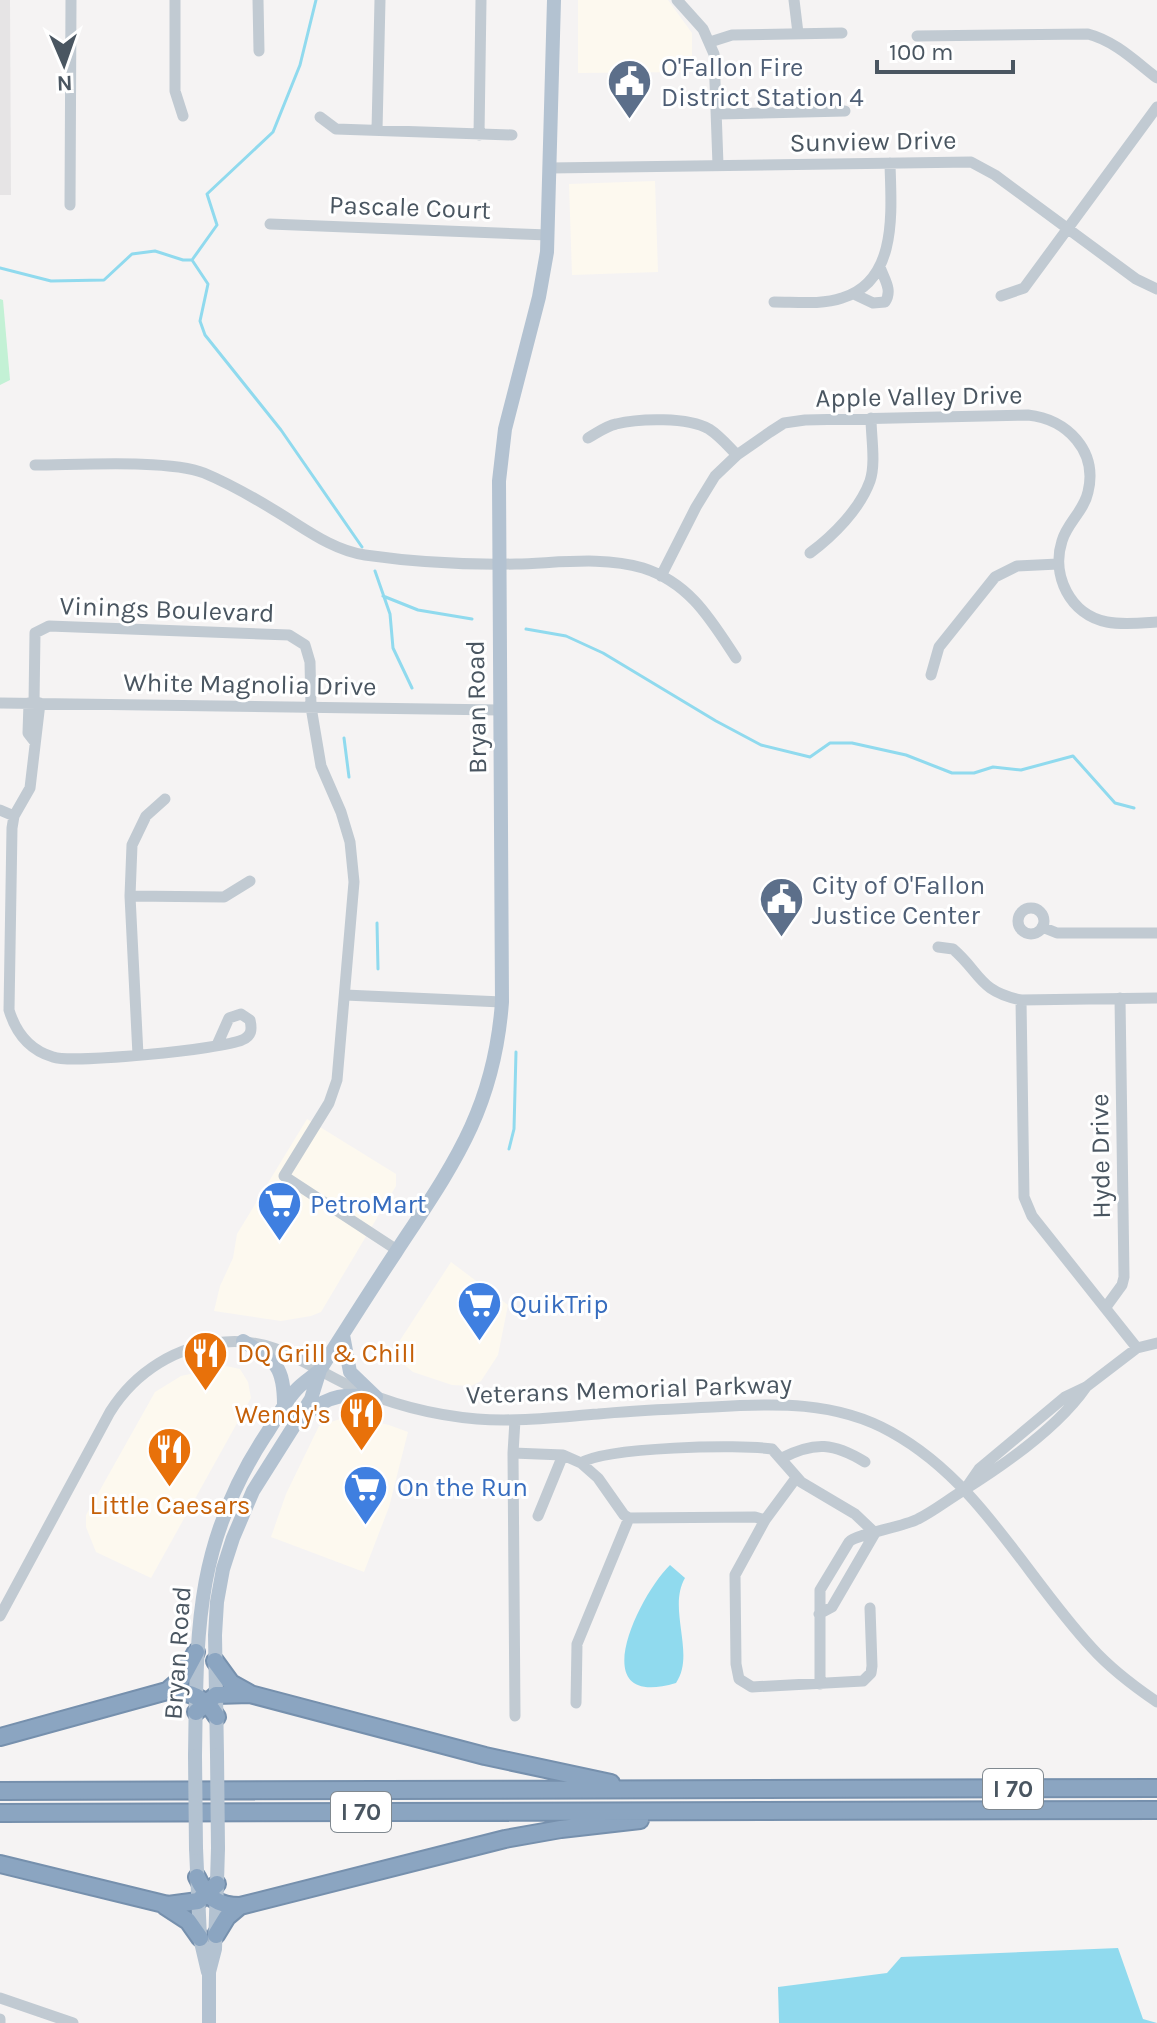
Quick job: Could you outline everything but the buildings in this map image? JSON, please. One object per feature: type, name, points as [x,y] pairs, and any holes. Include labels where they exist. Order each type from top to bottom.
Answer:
[{"type":"highway","points":[[167,1691],[182,1678],[196,1652]]},
{"type":"highway","points":[[215,1661],[231,1683],[250,1694],[485,1756],[644,1790]]},
{"type":"highway","points":[[0,1737],[167,1691],[185,1692],[203,1701],[217,1717]]},
{"type":"highway","points":[[203,1701],[250,1694]]},
{"type":"highway","name":"I 70","points":[[0,1791],[1157,1788]]},
{"type":"highway","name":"I 70","points":[[0,1813],[1157,1810]]},
{"type":"highway","points":[[160,1904],[208,1936],[240,1906],[505,1839],[561,1829],[722,1811]]},
{"type":"highway","points":[[0,1864],[160,1904],[184,1905],[210,1895]]},
{"type":"highway","points":[[197,1877],[210,1895],[240,1906]]},
{"type":"main road","name":"Bryan Road","points":[[197,1877],[195,1756],[203,1701],[215,1661],[217,1602],[227,1553],[253,1491],[311,1399],[320,1370],[438,1190],[471,1131],[493,1062],[502,1002],[499,481],[505,429],[539,297],[548,235],[554,0]]},
{"type":"main road","points":[[343,1335],[350,1372],[376,1397]]},
{"type":"main road","points":[[243,1341],[277,1364],[284,1385],[284,1407]]},
{"type":"main road","name":"Bryan Road","points":[[203,1701],[196,1652],[207,1571],[221,1523],[248,1463],[295,1390],[320,1370]]},
{"type":"main road","points":[[295,1423],[324,1400],[354,1395],[376,1397]]},
{"type":"main road","name":"Bryan Road","points":[[208,2021],[209,1972],[215,1949],[208,1936],[210,1895],[218,1848],[217,1717]]},
{"type":"street","points":[[70,205],[71,0]]},
{"type":"street","points":[[175,0],[175,91],[183,116]]},
{"type":"street","points":[[258,0],[259,51]]},
{"type":"street","points":[[377,130],[380,0]]},
{"type":"street","points":[[479,135],[481,0]]},
{"type":"street","points":[[677,0],[703,29],[717,69],[718,165]]},
{"type":"street","points":[[794,0],[798,33]]},
{"type":"street","points":[[710,42],[732,35],[842,33]]},
{"type":"street","points":[[917,36],[1088,34],[1115,46],[1157,78]]},
{"type":"street","points":[[1001,296],[1024,288],[1157,107]]},
{"type":"street","points":[[717,114],[845,111]]},
{"type":"street","points":[[320,117],[336,129],[512,135]]},
{"type":"street","name":"Sunview Drive","points":[[550,168],[971,162],[995,175],[1136,279],[1157,289]]},
{"type":"street","points":[[774,302],[826,301],[854,294],[874,276],[880,267],[892,221],[890,163]]},
{"type":"street","name":"Pascale Court","points":[[270,224],[548,235]]},
{"type":"street","points":[[854,294],[873,303],[885,302],[889,288],[880,267]]},
{"type":"street","name":"Apple Valley Drive","points":[[661,576],[705,490],[737,455],[784,423],[871,418],[1028,415],[1059,423],[1079,442],[1090,474],[1084,505],[1061,543],[1058,564]]},
{"type":"street","points":[[810,553],[829,539],[860,500],[870,481],[871,418]]},
{"type":"street","points":[[588,438],[611,425],[667,420],[693,423],[719,436],[737,455]]},
{"type":"street","points":[[35,465],[162,467],[200,472],[239,490],[312,534],[346,551],[366,555],[499,564],[609,562],[644,568],[681,586],[708,615],[736,658]]},
{"type":"street","points":[[931,675],[939,647],[995,577],[1017,566],[1058,564],[1067,594],[1088,615],[1106,622],[1157,622]]},
{"type":"street","name":"Vinings Boulevard","points":[[34,703],[35,633],[49,626],[289,635],[305,645],[310,662],[311,707]]},
{"type":"street","name":"White Magnolia Drive","points":[[0,703],[500,710]]},
{"type":"street","points":[[34,703],[28,733],[35,742],[30,788],[14,816],[12,828],[9,1010],[15,1029],[28,1043],[55,1058],[68,1060],[217,1045]]},
{"type":"street","points":[[311,707],[321,766],[350,842],[354,882],[337,1080],[329,1103],[284,1176],[397,1250]]},
{"type":"street","points":[[138,1055],[130,896],[132,845],[146,816],[165,799]]},
{"type":"street","points":[[0,810],[14,816]]},
{"type":"street","points":[[130,896],[224,897],[250,881]]},
{"type":"street","points":[[1042,927],[1057,933],[1157,933]]},
{"type":"street","points":[[938,947],[949,947],[957,952],[988,988],[1003,996],[1021,1000],[1157,998]]},
{"type":"street","points":[[345,995],[502,1002]]},
{"type":"street","name":"Hyde Drive","points":[[1106,1307],[1124,1277],[1120,998]]},
{"type":"street","points":[[1021,1000],[1024,1197],[1032,1216],[1137,1348]]},
{"type":"street","name":"Veterans Memorial Parkway","points":[[0,1616],[110,1412],[126,1390],[152,1367],[182,1351],[212,1343],[243,1341],[292,1353],[376,1397],[444,1415],[515,1420],[734,1406],[816,1407],[852,1416],[889,1431],[917,1448],[965,1489],[1093,1650],[1157,1702]]},
{"type":"street","points":[[820,1684],[822,1583],[853,1537],[919,1519],[986,1478],[1073,1406],[1086,1387],[1137,1348],[1157,1343]]},
{"type":"street","points":[[515,1420],[515,1716]]},
{"type":"street","points":[[782,1458],[805,1448],[834,1446],[865,1462]]},
{"type":"street","points":[[581,1463],[590,1458],[646,1450],[767,1448],[777,1452],[796,1478],[855,1514],[875,1533]]},
{"type":"street","points":[[513,1453],[563,1455],[581,1463],[598,1478],[629,1518],[755,1517],[765,1520]]},
{"type":"street","points":[[538,1516],[563,1455]]},
{"type":"street","points":[[796,1478],[765,1520],[735,1575],[736,1664],[739,1679],[752,1687],[863,1681],[871,1673],[870,1608]]},
{"type":"street","points":[[576,1703],[577,1644],[629,1518]]},
{"type":"street","points":[[819,1614],[832,1607],[875,1533]]},
{"type":"street","points":[[0,1998],[73,2023]]},
{"type":"shaded area","points":[[0,0],[10,0],[11,195],[0,195]]},
{"type":"shaded area","points":[[578,0],[668,0],[692,33],[692,72],[578,73]]},
{"type":"shaded area","points":[[655,181],[658,272],[572,275],[569,184]]},
{"type":"shaded area","points":[[307,1119],[396,1174],[396,1186],[321,1312],[281,1321],[214,1311],[220,1286],[233,1258],[237,1234]]},
{"type":"shaded area","points":[[451,1262],[508,1305],[498,1355],[481,1381],[471,1386],[452,1385],[413,1372],[397,1359],[395,1348]]},
{"type":"shaded area","points":[[226,1366],[240,1369],[248,1382],[251,1398],[151,1578],[96,1552],[86,1527],[86,1515],[155,1392],[181,1376]]},
{"type":"shaded area","points":[[349,1416],[408,1432],[389,1507],[364,1572],[271,1537],[286,1494],[319,1426]]},
{"type":"green space","points":[[0,299],[3,300],[10,380],[0,385]]},
{"type":"water","points":[[670,1565],[685,1578],[679,1603],[683,1645],[681,1671],[676,1683],[647,1687],[631,1681],[625,1666],[626,1646],[645,1600]]},
{"type":"water","points":[[1118,1948],[1143,2019],[1157,2023],[779,2023],[778,1987],[887,1973],[901,1957]]},
{"type":"waterway","points":[[192,260],[217,225],[207,194],[273,132],[300,65],[316,0]]},
{"type":"waterway","points":[[0,268],[51,281],[104,280],[132,254],[155,251],[192,260]]},
{"type":"waterway","points":[[192,260],[208,284],[200,321],[205,335],[281,430],[362,547]]},
{"type":"waterway","points":[[375,571],[390,614],[393,648],[412,688]]},
{"type":"waterway","points":[[383,596],[418,610],[472,619]]},
{"type":"waterway","points":[[526,629],[566,636],[603,653],[761,745],[810,757],[830,743],[852,743],[906,755],[952,773],[974,773],[993,767],[1021,770],[1073,756],[1115,803],[1134,808]]},
{"type":"waterway","points":[[344,738],[349,777]]},
{"type":"waterway","points":[[377,923],[378,969]]},
{"type":"waterway","points":[[509,1149],[514,1129],[516,1052]]},
{"type":"place","name":"O'Fallon Fire District Station 4","points":[[630,121]]},
{"type":"place","name":"City of O'Fallon Justice Center","points":[[781,939]]},
{"type":"place","name":"PetroMart","points":[[279,1243]]},
{"type":"place","name":"QuikTrip","points":[[479,1343]]},
{"type":"place","name":"DQ Grill & Chill","points":[[206,1392]]},
{"type":"place","name":"Wendy's","points":[[362,1453]]},
{"type":"place","name":"Little Caesars","points":[[170,1489]]},
{"type":"place","name":"On the Run","points":[[366,1526]]}]
